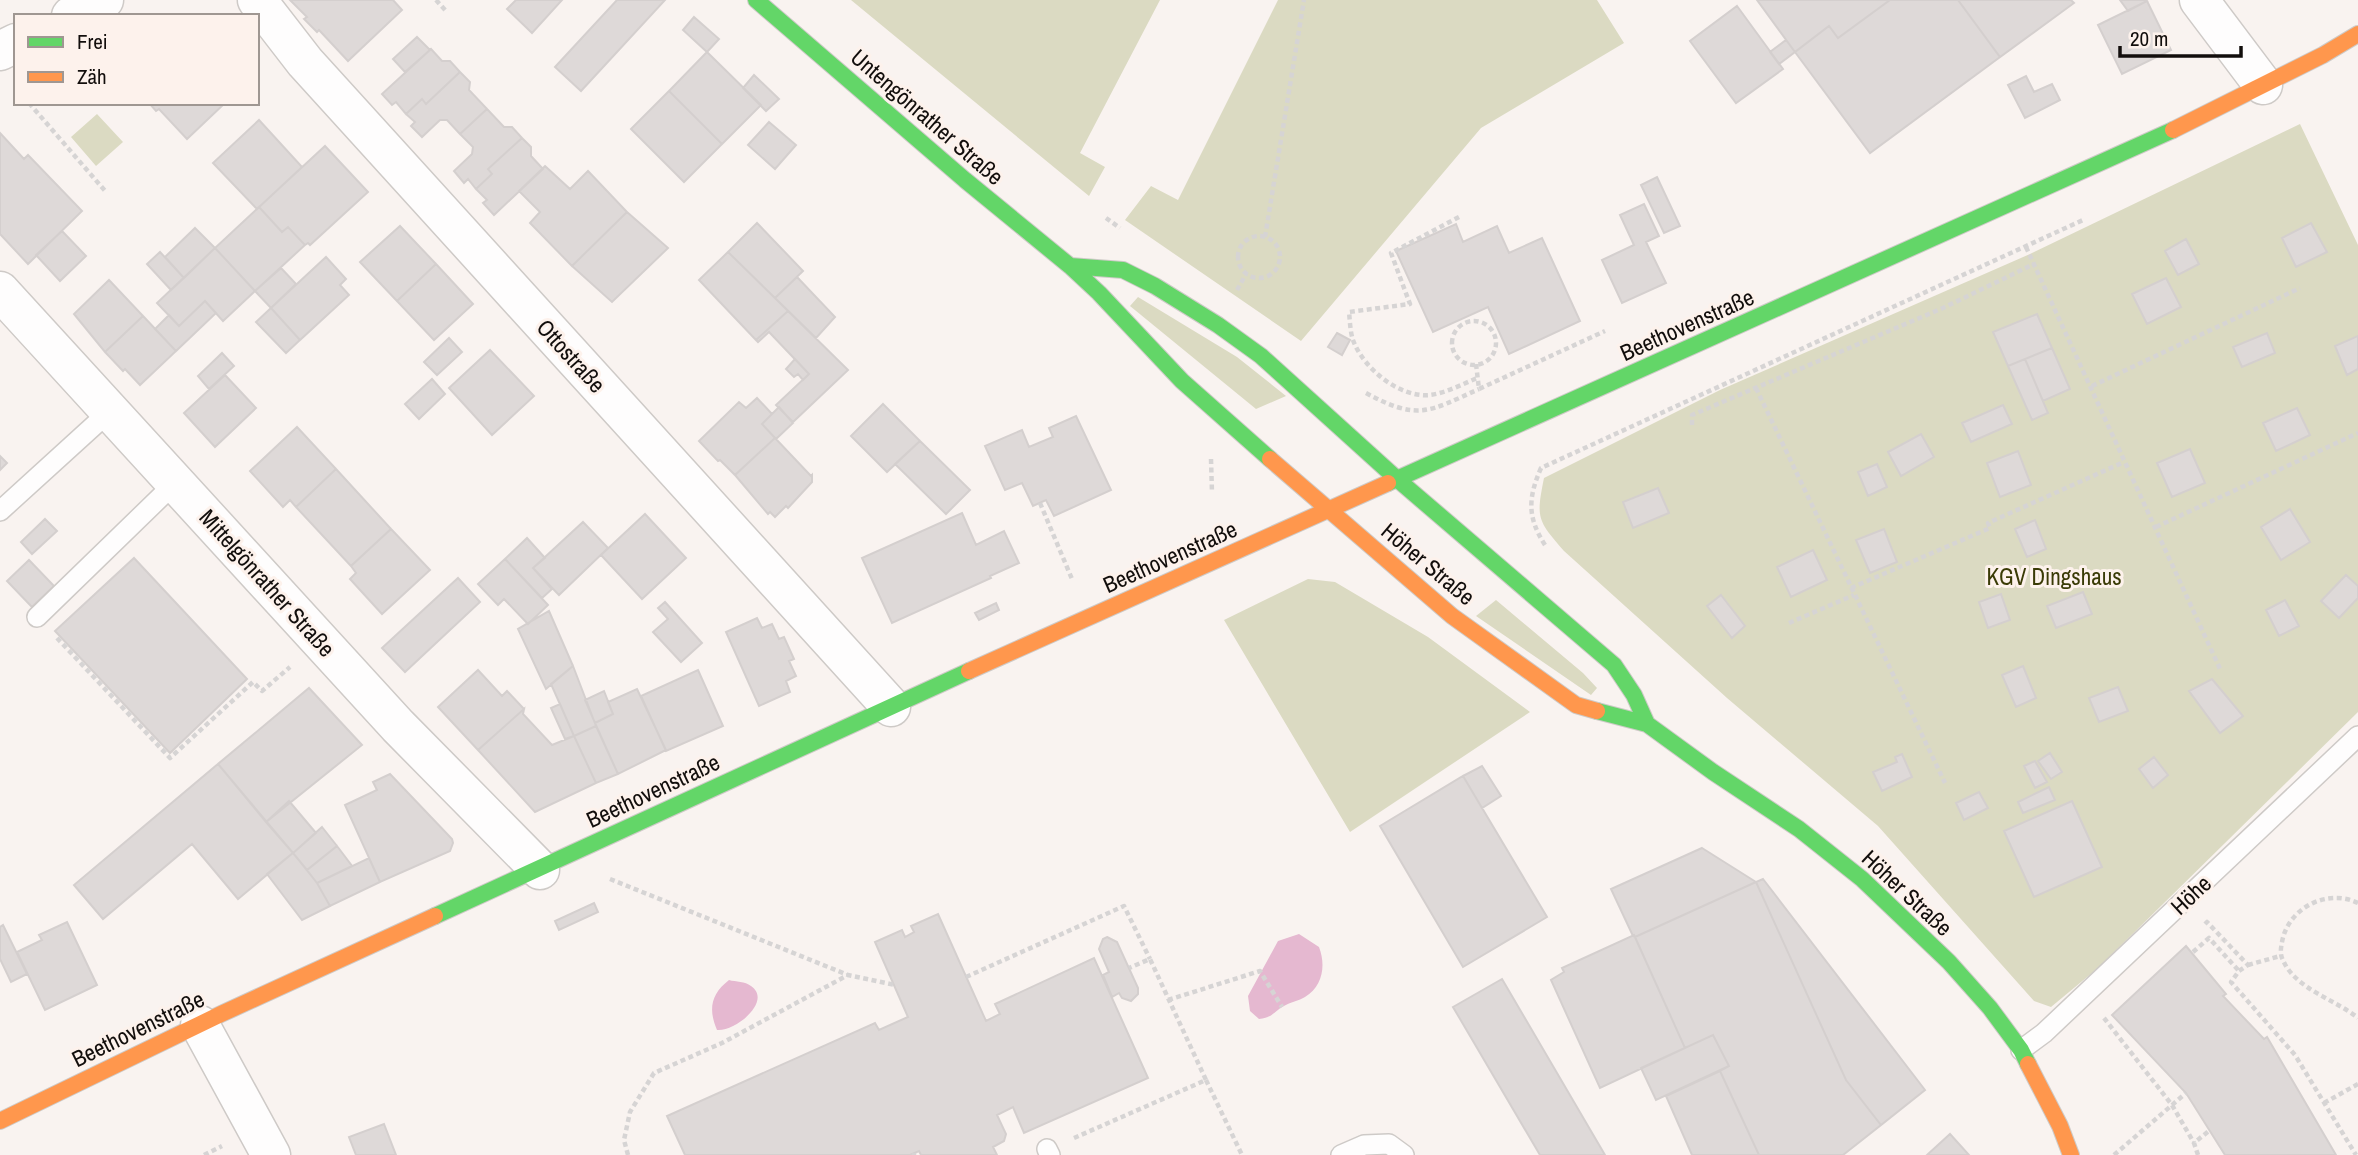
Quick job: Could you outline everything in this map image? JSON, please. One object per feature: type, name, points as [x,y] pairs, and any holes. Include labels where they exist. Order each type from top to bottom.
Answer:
[{"type":"main road","name":"Untengönrather Straße","points":[[756,0],[965,180],[1070,266],[1100,293],[1182,381],[1329,511]]},
{"type":"main road","name":"Beethovenstraße","points":[[0,1121],[200,1025],[891,707],[2132,150],[2323,55],[2358,33]]},
{"type":"main road","points":[[1070,266],[1123,270],[1155,286],[1218,325],[1261,356],[1397,479]]},
{"type":"main road","name":"Höher Straße","points":[[1397,479],[1614,665],[1634,695],[1647,724]]},
{"type":"main road","name":"Höher Straße","points":[[1329,511],[1452,616],[1576,705],[1647,724],[1799,829],[1863,880],[1949,962],[1990,1008],[2021,1050],[2060,1126],[2071,1155]]},
{"type":"street","points":[[75,14],[104,0]]},
{"type":"street","name":"Ottostraße","points":[[257,0],[305,62],[891,707]]},
{"type":"street","points":[[2199,0],[2263,85]]},
{"type":"street","name":"Mittelgönrather Straße","points":[[0,291],[398,726],[540,870]]},
{"type":"street","points":[[200,1025],[271,1155]]},
{"type":"lane","points":[[0,510],[110,411]]},
{"type":"lane","points":[[37,617],[175,483]]},
{"type":"lane","name":"Höhe","points":[[2021,1050],[2044,1033],[2358,736]]},
{"type":"lane","points":[[1341,1155],[1364,1145],[1389,1144],[1404,1155]]},
{"type":"path","points":[[436,0],[446,11]]},
{"type":"path","points":[[1265,237],[1304,0]]},
{"type":"path","points":[[31,105],[106,192]]},
{"type":"path","points":[[1459,216],[1391,253],[1410,304],[1349,312],[1358,351],[1383,379],[1397,387],[1430,395],[1477,378]]},
{"type":"path","points":[[1255,236],[1265,237],[1279,249],[1280,262],[1272,274],[1259,279],[1252,278],[1241,270],[1238,263],[1240,250],[1248,239],[1255,236]]},
{"type":"path","points":[[1545,545],[1533,522],[1532,489],[1541,468],[2026,247],[2221,671]]},
{"type":"path","points":[[1692,425],[1692,415],[1943,308],[2034,264]]},
{"type":"path","points":[[2092,386],[2301,288]]},
{"type":"path","points":[[1476,320],[1493,331],[1496,344],[1491,356],[1476,364],[1465,363],[1458,358],[1452,345],[1455,330],[1468,321],[1476,320]]},
{"type":"path","points":[[1360,390],[1406,411],[1440,407],[1605,331]]},
{"type":"path","points":[[1476,364],[1479,389]]},
{"type":"path","points":[[1756,388],[1945,783]]},
{"type":"path","points":[[2156,527],[2358,433]]},
{"type":"path","points":[[1851,589],[1990,528],[1988,523],[2124,462]]},
{"type":"path","points":[[1040,503],[1072,579]]},
{"type":"path","points":[[1789,623],[1854,595]]},
{"type":"path","points":[[37,617],[170,758],[253,682],[262,691],[320,641]]},
{"type":"path","points":[[610,879],[848,975],[895,985]]},
{"type":"path","points":[[2358,903],[2334,897],[2301,909],[2290,922],[2283,938],[2280,956],[2292,974],[2358,1018]]},
{"type":"path","points":[[967,977],[1124,906],[1242,1155]]},
{"type":"path","points":[[2199,929],[2207,922],[2248,965]]},
{"type":"path","points":[[2193,952],[2209,938],[2239,971]]},
{"type":"path","points":[[2280,956],[2248,965],[2239,971],[2231,982],[2295,1055],[2356,1155]]},
{"type":"path","points":[[1129,968],[1150,959]]},
{"type":"path","points":[[1168,1000],[1260,971],[1282,1007]]},
{"type":"path","points":[[628,1155],[624,1140],[630,1112],[654,1073],[722,1042],[848,975]]},
{"type":"path","points":[[2105,1019],[2172,1105],[2198,1155]]},
{"type":"path","points":[[1049,1152],[1206,1080]]},
{"type":"path","points":[[2324,1103],[2358,1084]]},
{"type":"path","points":[[2114,1155],[2186,1093]]},
{"type":"path","points":[[2194,1143],[2210,1130]]},
{"type":"green space","points":[[851,0],[1160,0],[1080,153],[1105,167],[1089,196]]},
{"type":"green space","points":[[1278,0],[1597,0],[1624,43],[1481,128],[1301,341],[1125,220],[1151,186],[1178,200]]},
{"type":"green space","points":[[97,114],[123,142],[96,166],[71,137]]},
{"type":"green space","name":"KGV Dingshaus","points":[[2300,124],[2358,245],[2358,712],[2098,968],[2051,1007],[2034,1001],[1878,826],[1727,698],[1564,551],[1548,532],[1541,518],[1540,502],[1544,478],[1720,390],[2030,254]]},
{"type":"green space","points":[[1138,297],[1237,357],[1286,396],[1256,409],[1130,306]]},
{"type":"green space","points":[[1308,579],[1335,582],[1428,637],[1530,712],[1350,832],[1224,620]]},
{"type":"green space","points":[[1496,600],[1583,673],[1597,688],[1591,695],[1476,616]]},
{"type":"shaded area","points":[[1299,934],[1319,947],[1322,968],[1319,981],[1305,997],[1286,1005],[1271,1016],[1259,1019],[1250,1011],[1248,996],[1278,941]]},
{"type":"shaded area","points":[[729,980],[751,986],[757,992],[758,999],[755,1007],[741,1021],[717,1030],[713,1002],[718,991]]},
{"type":"building","points":[[290,0],[393,0],[402,10],[348,61],[319,30],[317,32],[304,19],[307,17]]},
{"type":"building","points":[[516,0],[562,0],[532,33],[507,9]]},
{"type":"building","points":[[617,0],[665,0],[581,91],[555,67]]},
{"type":"building","points":[[1757,0],[1890,0],[1838,38],[1829,26],[1795,52]]},
{"type":"building","points":[[1890,0],[1958,0],[2000,57],[1870,153],[1795,52],[1829,26],[1838,38]]},
{"type":"building","points":[[1958,0],[2071,0],[2074,3],[2000,57]]},
{"type":"building","points":[[2120,0],[2146,0],[2147,1],[2128,11]]},
{"type":"building","points":[[2147,1],[2171,50],[2122,74],[2098,25]]},
{"type":"building","points":[[1737,6],[1783,69],[1736,103],[1690,41]]},
{"type":"building","points":[[694,17],[719,39],[707,52],[683,30]]},
{"type":"building","points":[[417,37],[430,50],[405,72],[393,59]]},
{"type":"building","points":[[1786,40],[1795,52],[1779,64],[1770,52]]},
{"type":"building","points":[[431,49],[442,61],[450,61],[460,72],[426,104],[422,99],[406,114],[396,102],[392,105],[382,94]]},
{"type":"building","points":[[707,52],[761,105],[722,144],[669,91]]},
{"type":"building","points":[[460,72],[470,82],[469,90],[487,109],[460,134],[447,120],[440,120],[422,137],[411,126],[415,122],[406,114],[422,99],[426,104]]},
{"type":"building","points":[[754,75],[779,99],[766,111],[743,88]]},
{"type":"building","points":[[2026,76],[2034,92],[2052,84],[2060,100],[2025,118],[2008,85]]},
{"type":"building","points":[[669,91],[722,144],[684,182],[631,129]]},
{"type":"building","points":[[151,105],[223,105],[187,139],[159,109],[156,111]]},
{"type":"building","points":[[487,109],[504,127],[512,127],[522,138],[488,169],[492,174],[476,189],[468,179],[464,183],[454,171],[472,154],[473,147],[460,134]]},
{"type":"building","points":[[259,120],[302,167],[257,209],[213,163]]},
{"type":"building","points":[[769,122],[796,145],[775,169],[748,145]]},
{"type":"building","points":[[0,133],[24,159],[28,155],[82,211],[28,264],[0,234]]},
{"type":"building","points":[[522,138],[531,147],[531,156],[543,169],[494,215],[483,203],[487,200],[476,189],[492,174],[488,169]]},
{"type":"building","points":[[325,146],[368,192],[310,245],[305,245],[288,227],[282,232],[259,207]]},
{"type":"building","points":[[545,166],[570,189],[588,171],[627,212],[572,266],[530,223],[540,212],[519,191]]},
{"type":"building","points":[[1657,177],[1680,226],[1664,233],[1641,185]]},
{"type":"building","points":[[1644,204],[1659,236],[1646,242],[1666,283],[1622,303],[1602,260],[1634,245],[1620,215]]},
{"type":"building","points":[[259,207],[282,232],[288,227],[305,245],[255,291],[215,248]]},
{"type":"building","points":[[627,212],[668,248],[612,302],[572,266]]},
{"type":"building","points":[[757,223],[803,271],[775,298],[728,252]]},
{"type":"building","points":[[2311,223],[2327,252],[2296,267],[2282,238]]},
{"type":"building","points":[[1456,224],[1463,242],[1497,226],[1509,253],[1542,238],[1580,321],[1509,354],[1488,307],[1433,332],[1396,251]]},
{"type":"building","points":[[400,226],[436,264],[397,301],[360,262]]},
{"type":"building","points":[[195,228],[215,248],[184,278],[165,257]]},
{"type":"building","points":[[62,231],[86,256],[60,281],[36,255]]},
{"type":"building","points":[[2186,239],[2199,264],[2178,275],[2165,251]]},
{"type":"building","points":[[215,248],[255,291],[223,321],[205,301],[179,326],[157,303]]},
{"type":"building","points":[[160,252],[184,278],[171,290],[147,264]]},
{"type":"building","points":[[728,252],[788,311],[756,340],[699,280]]},
{"type":"building","points":[[326,257],[346,279],[340,285],[349,295],[300,340],[271,308]]},
{"type":"building","points":[[436,264],[473,304],[434,340],[397,301]]},
{"type":"building","points":[[281,268],[296,284],[271,308],[255,291]]},
{"type":"building","points":[[797,277],[835,317],[816,338],[775,298]]},
{"type":"building","points":[[2166,278],[2181,307],[2147,324],[2132,294]]},
{"type":"building","points":[[109,280],[143,316],[105,352],[74,314]]},
{"type":"building","points":[[205,301],[216,313],[176,351],[155,329],[169,315],[179,326]]},
{"type":"building","points":[[271,308],[300,340],[286,353],[256,322]]},
{"type":"building","points":[[788,311],[848,370],[793,422],[776,405],[809,374],[769,332],[758,342],[756,340]]},
{"type":"building","points":[[2037,314],[2052,348],[2008,366],[1993,332]]},
{"type":"building","points":[[143,316],[176,351],[140,385],[105,352]]},
{"type":"building","points":[[1337,333],[1350,340],[1342,355],[1328,347]]},
{"type":"building","points":[[2267,333],[2275,353],[2242,367],[2233,347]]},
{"type":"building","points":[[2358,336],[2358,369],[2347,375],[2335,346]]},
{"type":"building","points":[[449,338],[462,352],[437,375],[424,362]]},
{"type":"building","points":[[2052,348],[2070,389],[2043,401],[2025,359]]},
{"type":"building","points":[[490,350],[534,396],[492,435],[449,388]]},
{"type":"building","points":[[222,353],[234,366],[209,389],[198,376]]},
{"type":"building","points":[[795,359],[809,374],[803,380],[798,374],[794,377],[786,369]]},
{"type":"building","points":[[2025,359],[2048,413],[2032,420],[2008,366]]},
{"type":"building","points":[[225,375],[256,408],[215,447],[184,413]]},
{"type":"building","points":[[432,379],[445,394],[419,419],[405,404]]},
{"type":"building","points":[[757,398],[772,414],[762,424],[775,438],[735,475],[699,441],[739,402],[746,408]]},
{"type":"building","points":[[883,404],[920,441],[887,472],[851,436]]},
{"type":"building","points":[[2003,405],[2012,424],[1971,442],[1962,423]]},
{"type":"building","points":[[779,407],[793,423],[776,439],[762,424]]},
{"type":"building","points":[[2297,408],[2310,435],[2276,451],[2263,423]]},
{"type":"building","points":[[1076,416],[1111,490],[1054,516],[1046,500],[1033,506],[1022,483],[1005,490],[985,446],[1022,430],[1029,447],[1053,437],[1049,428]]},
{"type":"building","points":[[297,427],[336,469],[296,507],[290,500],[283,507],[250,471]]},
{"type":"building","points":[[1921,434],[1934,457],[1901,476],[1888,452]]},
{"type":"building","points":[[775,438],[812,475],[812,482],[788,508],[786,506],[775,517],[770,512],[768,514],[735,475]]},
{"type":"building","points":[[920,441],[970,490],[946,514],[895,464]]},
{"type":"building","points":[[2190,449],[2205,483],[2172,497],[2157,463]]},
{"type":"building","points":[[2018,451],[2031,485],[2000,497],[1987,463]]},
{"type":"building","points":[[0,456],[7,463],[0,470]]},
{"type":"building","points":[[1877,464],[1887,487],[1868,496],[1858,472]]},
{"type":"building","points":[[336,469],[391,529],[351,566],[296,507]]},
{"type":"building","points":[[1658,488],[1669,513],[1633,528],[1623,502]]},
{"type":"building","points":[[2290,509],[2310,542],[2281,560],[2261,527]]},
{"type":"building","points":[[962,513],[976,545],[1004,531],[1019,563],[892,623],[862,558]]},
{"type":"building","points":[[645,514],[686,558],[642,599],[601,555]]},
{"type":"building","points":[[45,519],[57,531],[32,554],[21,542]]},
{"type":"building","points":[[2035,520],[2046,549],[2027,557],[2015,529]]},
{"type":"building","points":[[583,522],[608,548],[559,595],[533,568]]},
{"type":"building","points":[[391,529],[430,570],[382,614],[350,579],[356,573],[351,566]]},
{"type":"building","points":[[1884,529],[1897,562],[1870,573],[1856,540]]},
{"type":"building","points":[[527,538],[545,558],[533,568],[552,589],[542,598],[505,559]]},
{"type":"building","points":[[1813,550],[1827,580],[1791,597],[1777,567]]},
{"type":"building","points":[[134,558],[247,679],[170,753],[55,631]]},
{"type":"building","points":[[505,559],[548,605],[528,624],[504,599],[498,605],[478,584]]},
{"type":"building","points":[[29,560],[54,586],[32,607],[7,581]]},
{"type":"building","points":[[2346,575],[2358,586],[2358,598],[2339,618],[2321,601]]},
{"type":"building","points":[[458,578],[480,602],[405,672],[382,648]]},
{"type":"building","points":[[2083,592],[2092,614],[2056,628],[2047,606]]},
{"type":"building","points":[[2001,594],[2010,620],[1988,628],[1979,602]]},
{"type":"building","points":[[1721,595],[1745,626],[1732,638],[1707,606]]},
{"type":"building","points":[[2285,600],[2299,626],[2279,636],[2266,610]]},
{"type":"building","points":[[665,602],[702,643],[681,662],[653,632],[668,619],[658,608]]},
{"type":"building","points":[[996,603],[999,610],[979,620],[975,613]]},
{"type":"building","points":[[549,611],[573,666],[546,689],[518,629]]},
{"type":"building","points":[[757,618],[762,628],[772,624],[779,639],[784,637],[794,659],[789,661],[796,676],[786,681],[790,692],[759,706],[726,632]]},
{"type":"building","points":[[573,666],[596,726],[574,736],[551,684]]},
{"type":"building","points":[[2023,666],[2036,698],[2016,707],[2002,675]]},
{"type":"building","points":[[478,670],[502,696],[507,691],[524,709],[478,750],[438,707]]},
{"type":"building","points":[[698,670],[723,726],[666,751],[641,696]]},
{"type":"building","points":[[2212,679],[2243,716],[2220,733],[2189,691]]},
{"type":"building","points":[[2118,687],[2128,711],[2099,722],[2089,698]]},
{"type":"building","points":[[309,688],[362,745],[266,822],[218,764]]},
{"type":"building","points":[[637,689],[666,750],[618,774],[595,723],[613,714],[608,702]]},
{"type":"building","points":[[604,691],[613,714],[595,723],[585,700]]},
{"type":"building","points":[[560,704],[574,736],[565,739],[551,708]]},
{"type":"building","points":[[524,709],[523,714],[552,745],[574,736],[596,783],[535,812],[478,750]]},
{"type":"building","points":[[596,726],[618,774],[596,783],[574,736]]},
{"type":"building","points":[[2050,753],[2062,772],[2051,779],[2038,761]]},
{"type":"building","points":[[1902,754],[1912,777],[1882,791],[1873,772],[1897,762],[1895,757]]},
{"type":"building","points":[[2154,757],[2168,775],[2153,788],[2139,769]]},
{"type":"building","points":[[2035,761],[2047,782],[2035,788],[2024,766]]},
{"type":"building","points":[[218,764],[293,853],[238,899],[192,844],[103,919],[74,885]]},
{"type":"building","points":[[1482,766],[1501,796],[1482,808],[1463,776]]},
{"type":"building","points":[[390,774],[453,843],[450,851],[380,882],[345,805],[377,790],[373,782]]},
{"type":"building","points":[[1463,776],[1547,917],[1463,967],[1380,826]]},
{"type":"building","points":[[2049,787],[2055,800],[2023,813],[2018,802]]},
{"type":"building","points":[[1979,792],[1988,808],[1964,820],[1956,803]]},
{"type":"building","points":[[289,801],[316,833],[293,853],[266,822]]},
{"type":"building","points":[[2072,801],[2102,867],[2034,897],[2004,831]]},
{"type":"building","points":[[322,827],[337,846],[307,870],[293,853]]},
{"type":"building","points":[[337,846],[352,866],[317,883],[307,870]]},
{"type":"building","points":[[1702,848],[1756,882],[1633,936],[1611,889]]},
{"type":"building","points":[[293,853],[317,883],[330,906],[302,920],[267,874]]},
{"type":"building","points":[[369,858],[380,882],[330,906],[317,883]]},
{"type":"building","points":[[1763,879],[1925,1090],[1881,1125],[1846,1080],[1756,882]]},
{"type":"building","points":[[1756,882],[1846,1080],[1881,1125],[1843,1155],[1759,1155],[1720,1071],[1729,1066],[1713,1035],[1685,1048],[1635,937]]},
{"type":"building","points":[[594,903],[598,912],[559,930],[555,921]]},
{"type":"building","points":[[938,914],[986,1021],[1000,1014],[995,1004],[1094,958],[1148,1078],[1024,1133],[1013,1107],[997,1115],[1006,1134],[1004,1141],[993,1147],[997,1155],[921,1155],[919,1151],[910,1155],[685,1155],[667,1116],[875,1023],[879,1030],[908,1017],[875,942],[902,930],[905,937],[914,932],[911,926]]},
{"type":"building","points":[[67,922],[97,985],[45,1010],[17,952],[42,940],[39,935]]},
{"type":"building","points":[[3,925],[27,974],[11,982],[0,959],[0,927]]},
{"type":"building","points":[[1634,935],[1685,1048],[1600,1088],[1551,980],[1564,972],[1562,968]]},
{"type":"building","points":[[1107,937],[1117,942],[1138,988],[1138,994],[1131,1001],[1122,998],[1119,993],[1112,997],[1103,975],[1109,972],[1099,949],[1103,939]]},
{"type":"building","points":[[2186,946],[2226,994],[2223,996],[2264,1039],[2267,1037],[2336,1155],[2225,1155],[2186,1093],[2112,1015]]},
{"type":"building","points":[[1502,979],[1605,1155],[1540,1155],[1453,1007]]},
{"type":"building","points":[[1713,1035],[1729,1066],[1656,1100],[1641,1068]]},
{"type":"building","points":[[1720,1071],[1759,1155],[1692,1155],[1666,1096]]},
{"type":"building","points":[[384,1124],[396,1155],[356,1155],[349,1137]]},
{"type":"building","points":[[1950,1134],[1969,1155],[1927,1155]]},
{"type":"traffic: fast","points":[[756,0],[965,180],[1070,266],[1182,381],[1270,459]]},
{"type":"traffic: fast","points":[[1388,483],[2173,130]]},
{"type":"traffic: fast","points":[[1070,266],[1123,270],[1155,286],[1218,325],[1261,356],[1397,479],[1614,665],[1634,695],[1647,724]]},
{"type":"traffic: fast","points":[[435,916],[969,671]]},
{"type":"traffic: fast","points":[[1597,711],[1647,724],[1799,829],[1862,879],[1949,962],[1990,1008],[2028,1064]]},
{"type":"traffic: slow","points":[[2173,130],[2323,55],[2358,34]]},
{"type":"traffic: slow","points":[[1270,459],[1452,616],[1576,705],[1597,711]]},
{"type":"traffic: slow","points":[[969,671],[1388,483]]},
{"type":"traffic: slow","points":[[0,1121],[221,1014],[435,916]]},
{"type":"traffic: slow","points":[[2028,1064],[2060,1126],[2071,1155]]}]
